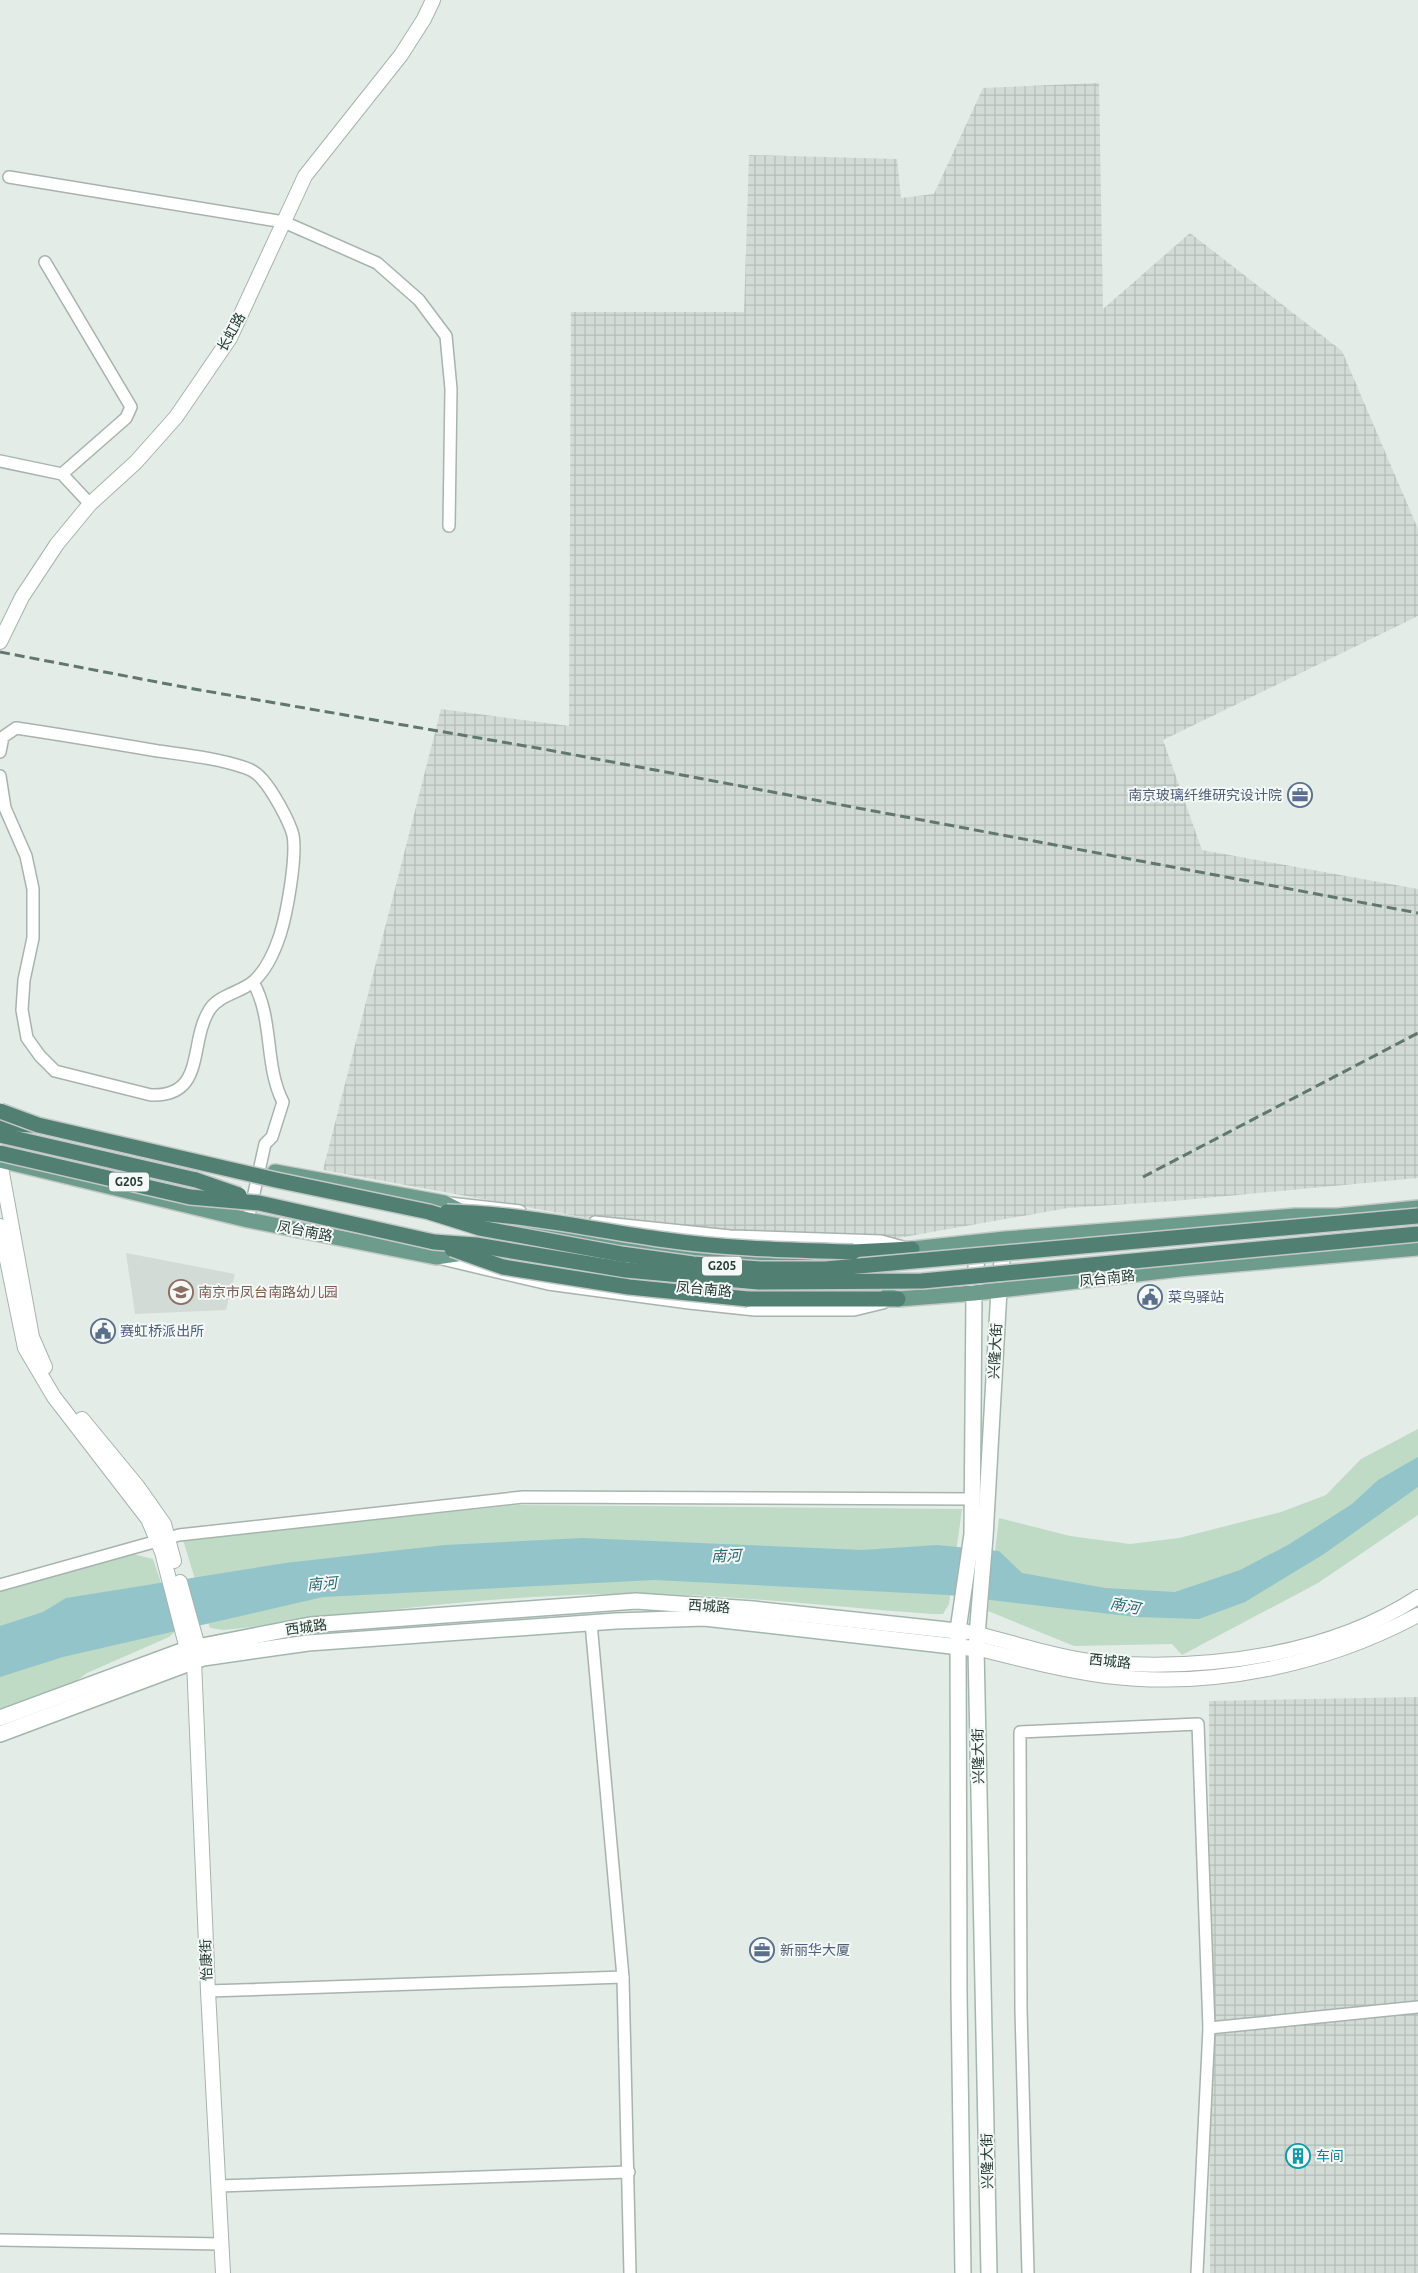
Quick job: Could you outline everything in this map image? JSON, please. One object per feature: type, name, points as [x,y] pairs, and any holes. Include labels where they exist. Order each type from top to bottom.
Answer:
[{"type":"highway","points":[[0,1111],[38,1125]]},
{"type":"highway","points":[[0,1123],[38,1125]]},
{"type":"highway","name":"凤台南路","points":[[38,1125],[276,1180],[429,1212],[480,1228],[621,1254],[693,1264],[769,1269],[825,1269],[1418,1216]]},
{"type":"highway","points":[[0,1135],[196,1180],[259,1203]]},
{"type":"highway","name":"凤台南路","points":[[0,1153],[190,1197],[259,1203],[435,1250],[476,1245],[580,1264],[684,1276],[759,1282],[883,1283],[922,1281],[1418,1234]]},
{"type":"highway","points":[[429,1212],[480,1213],[508,1216],[609,1232],[715,1245],[853,1252],[912,1249]]},
{"type":"highway","points":[[435,1250],[503,1267],[630,1287],[748,1299],[898,1298]]},
{"type":"main road","points":[[0,1111],[259,1169],[444,1203],[477,1220],[626,1246],[692,1253],[769,1257],[889,1257],[912,1249],[1005,1239],[1295,1216],[1337,1216],[1418,1208]]},
{"type":"main road","name":"凤台南路","points":[[0,1161],[248,1220],[435,1250],[470,1252],[682,1288],[762,1293],[872,1293],[898,1298],[974,1293],[1180,1269],[1418,1248]]},
{"type":"main road","points":[[1295,1216],[1335,1208],[1418,1199]]},
{"type":"main road","name":"兴隆大街","points":[[989,2273],[977,1641],[980,1605],[979,1535],[999,1290],[1005,1239]]},
{"type":"main road","name":"兴隆大街","points":[[963,2273],[959,1995],[960,1646],[958,1630],[979,1535],[972,1499],[974,1293],[978,1243]]},
{"type":"main road","name":"西城路","points":[[0,1718],[194,1648],[310,1625],[636,1601],[753,1608],[958,1630],[977,1641]]},
{"type":"main road","name":"西城路","points":[[0,1734],[194,1648],[308,1643],[591,1622],[704,1618],[960,1646],[977,1641]]},
{"type":"street","name":"长虹路","points":[[0,642],[22,597],[52,551],[90,504],[136,462],[176,417],[230,338],[305,176],[401,55],[424,19],[433,0]]},
{"type":"street","points":[[9,177],[284,222],[377,263],[419,300],[446,336],[451,389],[448,526]]},
{"type":"street","points":[[45,262],[132,407],[126,418],[62,474]]},
{"type":"street","points":[[0,461],[62,474],[90,504]]},
{"type":"street","points":[[0,752],[3,737],[16,728],[207,759],[244,767],[256,772],[281,811],[292,833],[294,846],[290,884],[280,936],[270,957],[253,982],[212,1006],[203,1019],[194,1069],[186,1084],[174,1092],[162,1095],[151,1094],[55,1071],[40,1056],[27,1038],[22,1010],[24,980],[33,938],[33,889],[26,856],[5,808],[0,776]]},
{"type":"street","points":[[248,1220],[265,1144],[272,1136],[283,1102],[278,1091],[268,1024],[261,995],[253,982]]},
{"type":"street","points":[[0,1161],[32,1337],[42,1362],[59,1391],[138,1487],[164,1524],[162,1540]]},
{"type":"street","points":[[444,1203],[503,1208],[601,1223],[730,1236],[881,1240],[912,1249]]},
{"type":"street","points":[[0,1226],[25,1348],[54,1397],[162,1540]]},
{"type":"street","points":[[0,1585],[179,1535],[523,1497],[972,1499]]},
{"type":"street","name":"怡康街","points":[[162,1540],[194,1648],[208,1991],[223,2273]]},
{"type":"street","name":"西城路","points":[[977,1641],[1053,1652],[1106,1663],[1172,1665],[1236,1659],[1291,1649],[1341,1634],[1384,1616],[1418,1597]]},
{"type":"street","name":"西城路","points":[[977,1641],[1050,1667],[1107,1676],[1176,1679],[1238,1674],[1295,1663],[1346,1647],[1391,1629],[1418,1615]]},
{"type":"street","points":[[591,1622],[623,1977],[630,2273]]},
{"type":"street","points":[[1050,1667],[1044,1659],[1046,1655],[1053,1652]]},
{"type":"street","points":[[1028,2273],[1021,2010],[1020,1732],[1198,1724],[1209,2028],[1196,2273]]},
{"type":"street","points":[[208,1991],[623,1977]]},
{"type":"street","points":[[1209,2028],[1418,2007]]},
{"type":"street","points":[[218,2186],[629,2172]]},
{"type":"street","points":[[0,2240],[221,2244]]},
{"type":"shaded area","points":[[1099,83],[1103,309],[1190,233],[1342,351],[1418,529],[1418,616],[1163,740],[1202,850],[1418,889],[1418,1178],[1174,1201],[1068,1208],[881,1241],[631,1226],[323,1170],[441,709],[569,726],[571,312],[744,312],[749,155],[897,159],[901,198],[934,194],[983,88]]},
{"type":"shaded area","name":"南京市凤台南路幼儿园","points":[[126,1253],[235,1274],[226,1310],[135,1314]]},
{"type":"shaded area","points":[[1418,1697],[1418,2273],[1210,2273],[1209,1701]]},
{"type":"green space","points":[[1418,1429],[1418,1515],[1318,1583],[1182,1655],[1172,1644],[1074,1646],[988,1611],[999,1518],[1070,1536],[1130,1544],[1179,1538],[1281,1512],[1326,1495],[1361,1459]]},
{"type":"green space","points":[[518,1505],[962,1509],[949,1604],[943,1614],[692,1595],[611,1594],[465,1602],[224,1630],[210,1628],[183,1540]]},
{"type":"green space","points":[[133,1554],[153,1559],[177,1630],[169,1637],[87,1673],[0,1737],[0,1592]]},
{"type":"water","name":"南河","points":[[1418,1457],[1418,1487],[1324,1554],[1245,1602],[1199,1619],[1136,1617],[948,1595],[654,1580],[323,1597],[63,1657],[0,1677],[0,1626],[43,1612],[66,1598],[285,1563],[445,1545],[582,1538],[862,1550],[937,1545],[999,1551],[1022,1573],[1105,1588],[1175,1592],[1240,1570],[1288,1545],[1352,1504],[1378,1480]]},
{"type":"railway","points":[[0,652],[194,689],[543,749],[1418,913]]},
{"type":"railway","points":[[1143,1177],[1418,1033]]},
{"type":"place","name":"南京玻璃纤维研究设计院","points":[[1300,795]]},
{"type":"place","name":"南京市凤台南路幼儿园","points":[[181,1292]]},
{"type":"place","name":"菜鸟驿站","points":[[1150,1297]]},
{"type":"place","name":"赛虹桥派出所","points":[[103,1331]]},
{"type":"place","name":"新丽华大厦","points":[[762,1950]]},
{"type":"place","name":"车间","points":[[1298,2156]]}]
